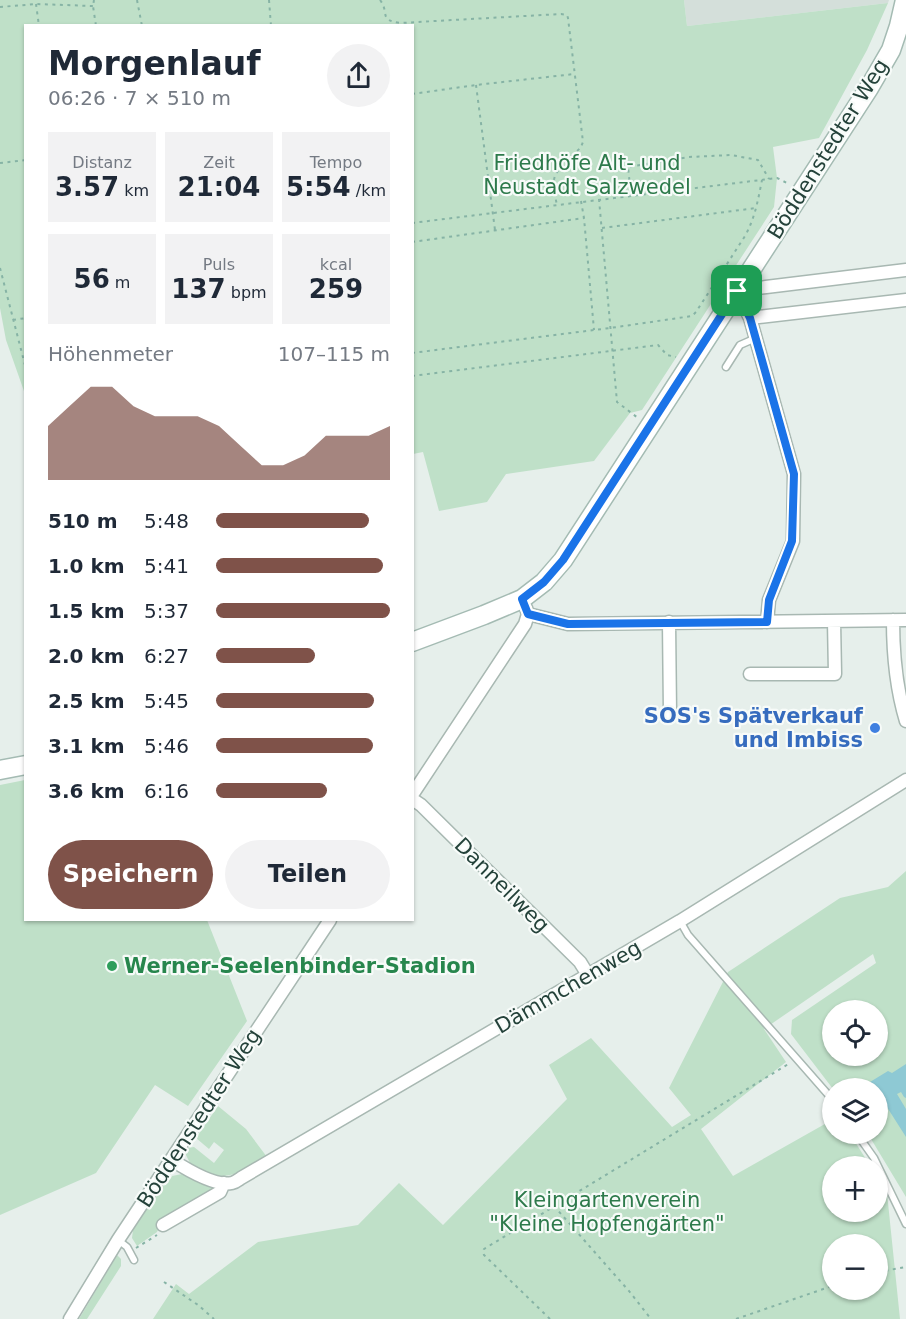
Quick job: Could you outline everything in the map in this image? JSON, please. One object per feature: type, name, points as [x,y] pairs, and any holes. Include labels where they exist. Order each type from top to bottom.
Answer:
[{"type":"street","name":"Böddenstedter Weg","points":[[414,794],[525,624],[525,606],[563,560],[869,88],[891,50],[905,2]]},
{"type":"street","points":[[767,622],[769,600],[792,541],[795,482],[750,318],[737,291],[906,270]]},
{"type":"street","points":[[750,318],[906,300]]},
{"type":"street","points":[[414,641],[484,615],[525,606],[568,624],[900,620],[894,660],[906,721]]},
{"type":"street","points":[[750,674],[835,674],[834,621]]},
{"type":"street","points":[[669,622],[670,713]]},
{"type":"street","points":[[0,770],[24,765]]},
{"type":"street","name":"Dämmchenweg","points":[[164,1225],[220,1192],[224,1183],[232,1183],[258,1169],[680,921],[906,780]]},
{"type":"street","name":"Danneilweg","points":[[414,799],[580,962],[588,975]]},
{"type":"street","name":"Böddenstedter Weg","points":[[70,1319],[118,1240],[329,921]]},
{"type":"street","points":[[172,1160],[196,1175],[224,1183]]},
{"type":"lane","points":[[726,367],[740,345],[756,338]]},
{"type":"lane","points":[[680,921],[688,935],[822,1086]]},
{"type":"lane","points":[[864,1144],[874,1158],[906,1224]]},
{"type":"lane","points":[[118,1240],[127,1247],[132,1257]]},
{"type":"path","points":[[94,0],[96,24]]},
{"type":"path","points":[[137,0],[142,24]]},
{"type":"path","points":[[269,0],[271,24]]},
{"type":"path","points":[[380,0],[384,5],[385,16],[390,21],[400,23],[565,14],[568,18],[583,142],[581,147],[557,171],[554,184],[556,205]]},
{"type":"path","points":[[0,7],[36,4],[93,6]]},
{"type":"path","points":[[36,4],[39,24]]},
{"type":"path","points":[[414,94],[574,74]]},
{"type":"path","points":[[476,85],[495,230]]},
{"type":"path","points":[[631,195],[628,167],[689,157],[731,155],[758,160],[769,179]]},
{"type":"path","points":[[0,163],[24,160]]},
{"type":"path","points":[[414,223],[777,178]]},
{"type":"path","points":[[414,352],[692,316],[752,223],[762,180]]},
{"type":"path","points":[[599,199],[617,402],[641,419]]},
{"type":"path","points":[[581,201],[594,330]]},
{"type":"path","points":[[602,228],[757,208]]},
{"type":"path","points":[[414,242],[584,218]]},
{"type":"path","points":[[0,268],[24,361]]},
{"type":"path","points":[[13,320],[24,318]]},
{"type":"path","points":[[414,376],[658,345],[668,355],[681,359]]},
{"type":"path","points":[[550,1319],[483,1252],[486,1247],[798,1058]]},
{"type":"path","points":[[554,1206],[651,1319]]},
{"type":"path","points":[[132,1257],[138,1247],[160,1233],[164,1225]]},
{"type":"path","points":[[888,1270],[906,1267]]},
{"type":"path","points":[[165,1282],[214,1319]]},
{"type":"path","points":[[736,1319],[822,1290]]},
{"type":"shaded area","points":[[684,0],[889,0],[888,3],[687,26]]},
{"type":"green space","name":"Friedhöfe Alt- und Neustadt Salzwedel","points":[[0,0],[684,0],[687,26],[888,3],[867,50],[819,138],[773,147],[777,178],[774,207],[642,410],[630,413],[594,461],[506,474],[487,502],[439,511],[423,452],[414,454],[414,24],[24,24],[24,391],[6,340],[0,308]]},
{"type":"green space","name":"Werner-Seelenbinder-Stadion","points":[[24,780],[24,921],[207,921],[247,1021],[188,1106],[155,1085],[96,1173],[0,1215],[0,785]]},
{"type":"green space","name":"Kleingartenverein \"Kleine Hopfengärten\"","points":[[906,871],[906,1197],[888,1167],[888,1156],[881,1156],[874,1144],[888,1144],[888,1078],[825,1078],[791,1034],[792,1020],[876,963],[873,954],[764,1029],[786,1062],[701,1129],[733,1176],[822,1126],[822,1144],[856,1144],[864,1156],[822,1156],[822,1222],[888,1222],[888,1203],[900,1319],[153,1319],[176,1284],[189,1294],[258,1242],[358,1225],[399,1183],[443,1225],[567,1099],[549,1065],[591,1038],[672,1127],[691,1115],[669,1088],[728,972],[840,898],[888,887]]},
{"type":"green space","points":[[218,1106],[246,1129],[267,1157],[232,1175],[215,1175],[193,1169],[185,1153],[188,1148],[194,1147],[214,1163],[224,1150],[214,1142],[209,1149],[196,1138]]},
{"type":"green space","points":[[182,1174],[212,1186],[214,1189],[161,1224],[157,1232],[137,1246],[132,1238],[133,1230],[165,1181],[172,1176]]},
{"type":"green space","points":[[117,1255],[121,1259],[121,1266],[87,1319],[79,1319]]},
{"type":"water","points":[[906,1064],[906,1098],[901,1092],[897,1094],[906,1109],[906,1137],[888,1109],[888,1078],[877,1078],[888,1071],[892,1073]]},
{"type":"place","name":"SOS's Spätverkauf und Imbiss","points":[[875,728]]},
{"type":"place","name":"Werner-Seelenbinder-Stadion","points":[[112,966]]},
{"type":"route","points":[[737,291],[750,318],[795,482],[792,541],[769,600],[767,622],[568,624],[528,614],[522,599],[544,582],[563,560],[737,291]]}]
